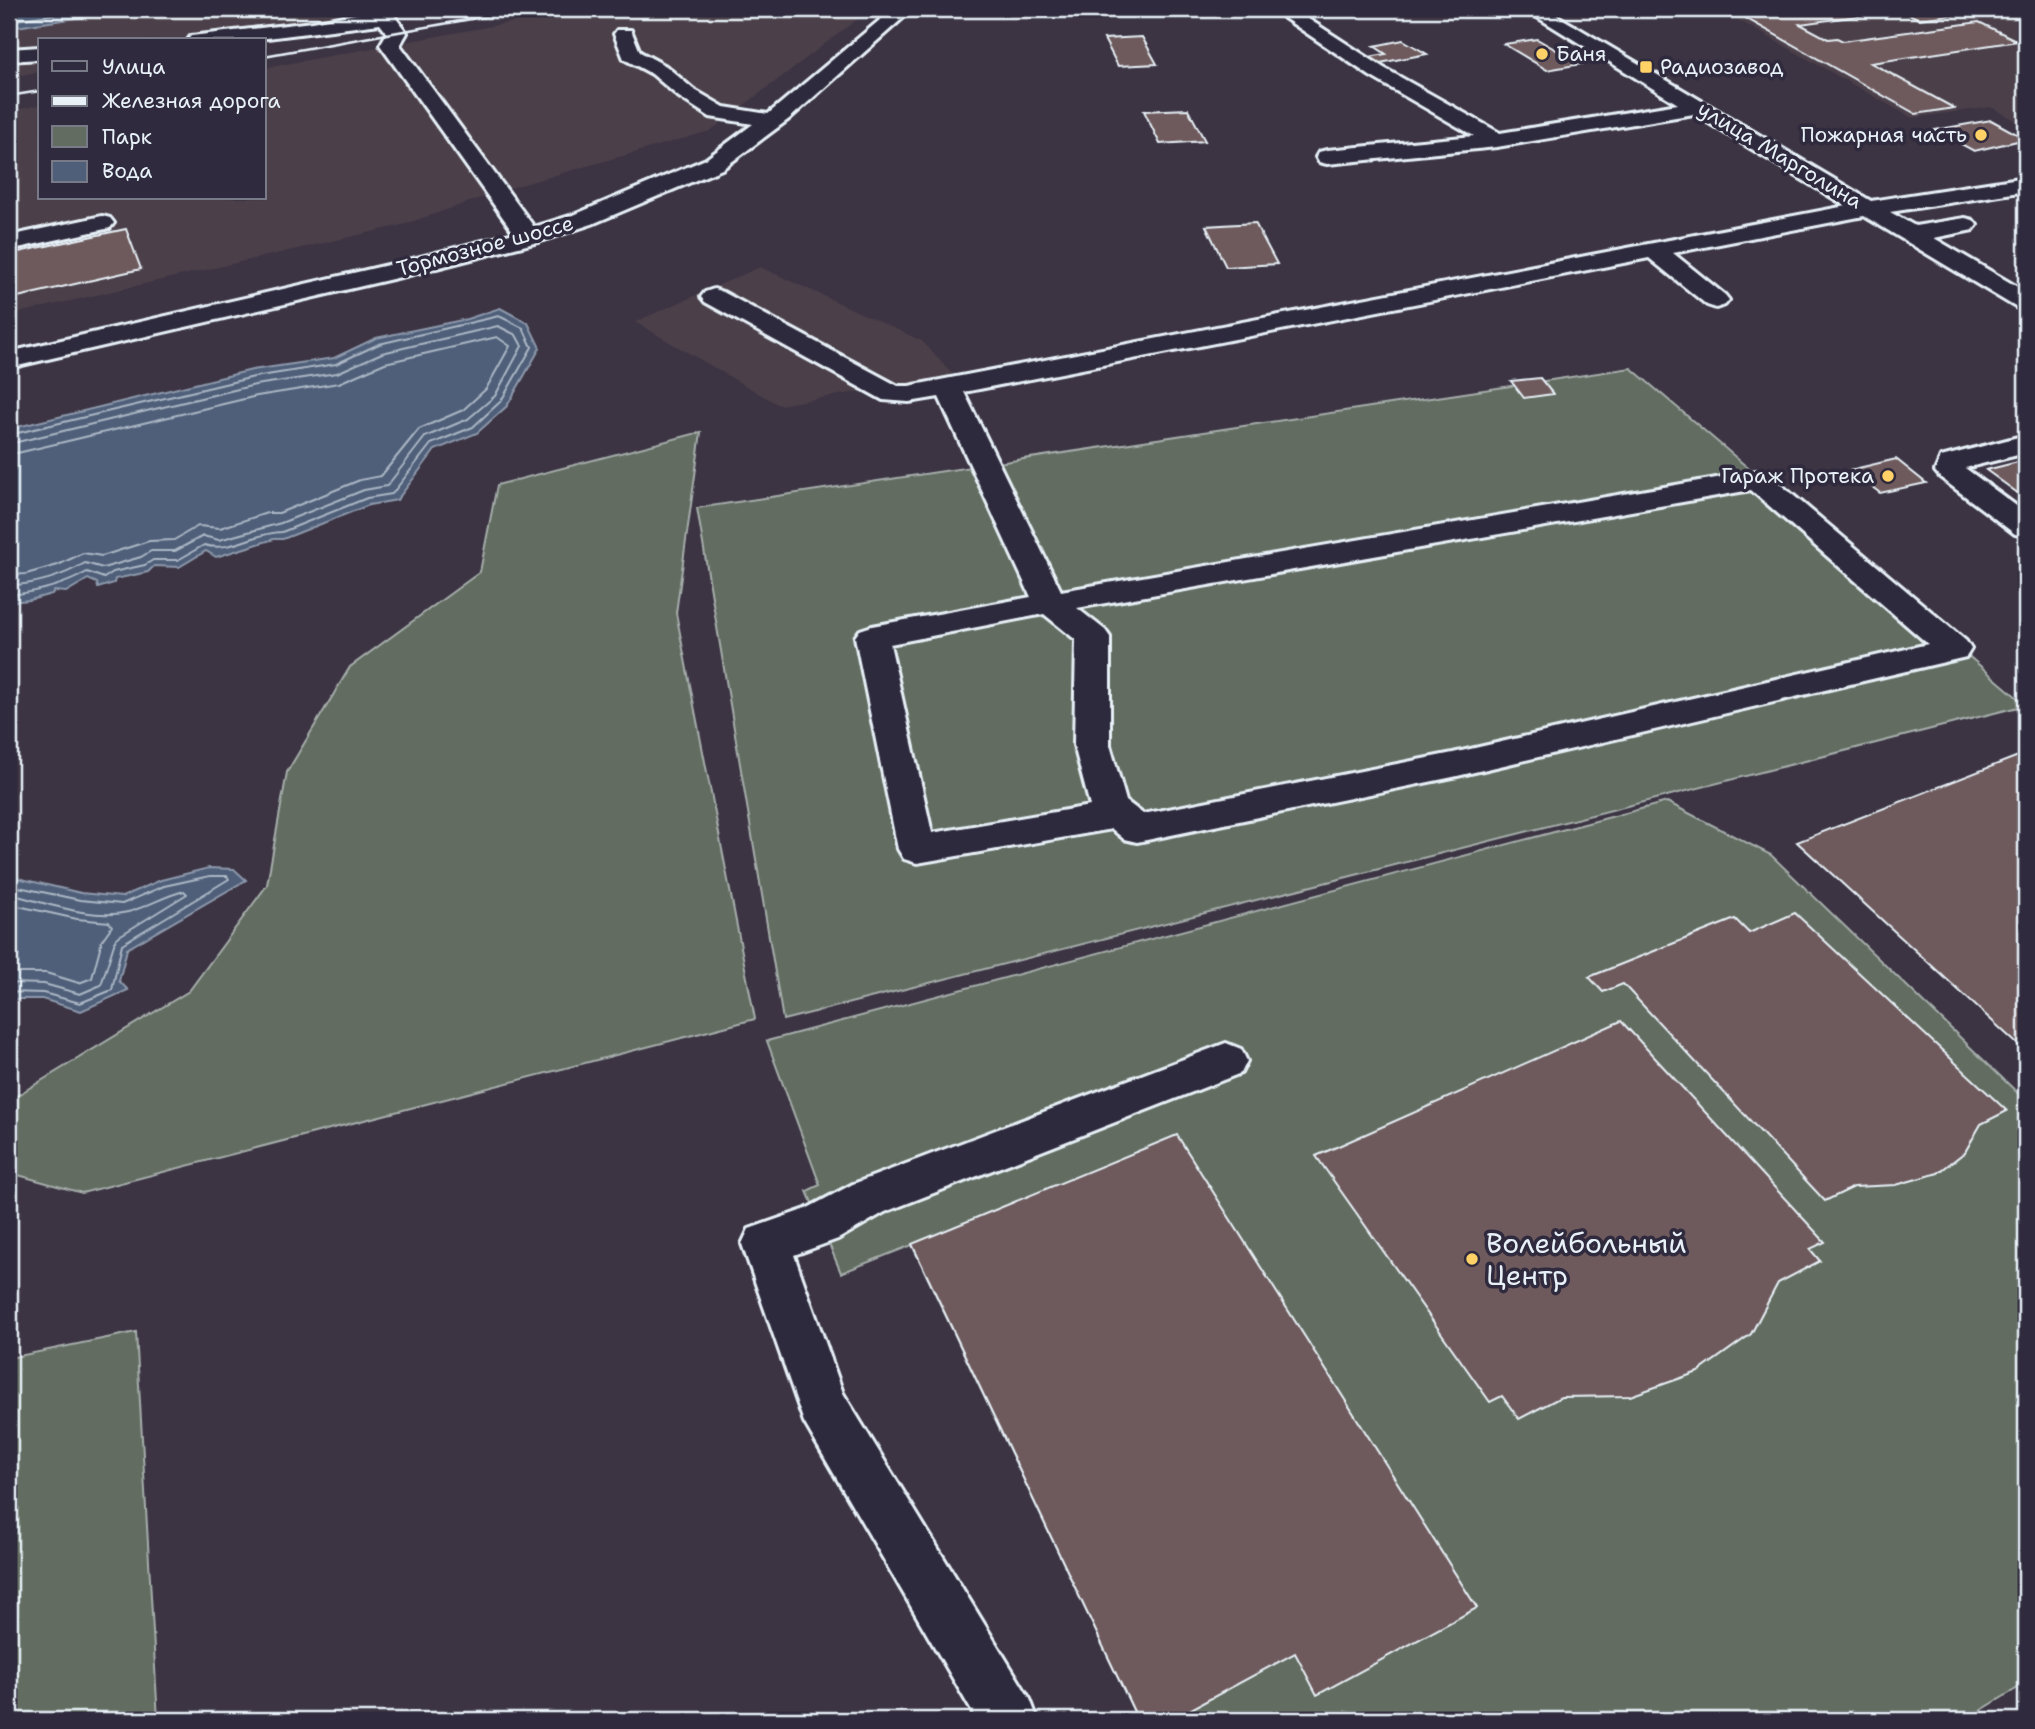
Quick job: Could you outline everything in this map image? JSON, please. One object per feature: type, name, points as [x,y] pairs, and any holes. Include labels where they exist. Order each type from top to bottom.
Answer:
[{"type":"street","name":"Тормозное шоссе","points":[[9,360],[405,269],[529,237],[584,219],[684,179],[714,164],[772,121],[904,9]]},
{"type":"street","points":[[1280,9],[1377,72],[1497,140]]},
{"type":"street","name":"улица Марголина","points":[[1533,9],[2026,303]]},
{"type":"street","points":[[217,38],[312,28],[366,18],[386,18],[397,33],[390,45],[529,237]]},
{"type":"street","points":[[624,34],[631,55],[659,70],[685,93],[718,112],[772,121]]},
{"type":"street","points":[[9,55],[38,52]]},
{"type":"street","points":[[1327,156],[1497,140],[1698,107]]},
{"type":"street","points":[[714,297],[893,394],[949,389],[1870,208],[2026,184]]},
{"type":"street","points":[[9,243],[103,223]]},
{"type":"street","points":[[1912,234],[1965,225]]},
{"type":"street","points":[[1655,251],[1716,300]]},
{"type":"street","points":[[949,389],[1050,603],[1093,637],[1092,744],[1109,808],[1137,829],[1453,765],[1954,649],[1757,480],[1050,603],[872,637],[917,849],[1118,815]]},
{"type":"street","points":[[2026,444],[1962,458],[1951,463],[1950,471],[2026,527]]},
{"type":"street","points":[[1009,1720],[822,1405],[766,1244],[821,1224],[869,1198],[1226,1061]]},
{"type":"shaded area","points":[[9,9],[412,9],[238,38],[38,38],[38,72],[9,77]]},
{"type":"shaded area","points":[[585,9],[871,9],[710,131],[510,188],[402,225],[9,315],[9,111],[38,105],[38,200],[266,200],[266,68]]},
{"type":"shaded area","points":[[1719,9],[2026,9],[2026,126],[1991,107],[1912,118]]},
{"type":"shaded area","points":[[760,267],[922,341],[954,376],[779,405],[635,322]]},
{"type":"green space","points":[[1631,368],[2026,705],[783,1020],[697,508]]},
{"type":"green space","points":[[701,432],[676,613],[755,1019],[82,1193],[11,1173],[13,1098],[189,991],[267,885],[287,772],[350,667],[480,572],[497,485]]},
{"type":"green space","name":"Волейбольный Центр","points":[[1667,802],[1771,855],[2026,1101],[2026,1683],[1965,1720],[1138,1720],[912,1245],[841,1273],[807,1191],[820,1185],[767,1041]]},
{"type":"green space","points":[[136,1332],[158,1720],[9,1720],[9,1358]]},
{"type":"water","points":[[9,9],[136,9],[9,28]]},
{"type":"water","points":[[500,308],[528,323],[540,348],[507,406],[477,433],[435,450],[397,500],[369,505],[283,539],[274,539],[216,557],[206,551],[179,567],[154,566],[148,572],[115,579],[114,583],[98,588],[97,583],[88,579],[66,592],[54,591],[52,594],[30,600],[9,602],[9,429],[252,370],[334,358],[376,338],[467,319]]},
{"type":"water","points":[[209,868],[234,869],[246,880],[127,949],[119,981],[128,990],[81,1011],[42,999],[9,999],[9,876],[81,893],[122,897],[161,880]]},
{"type":"building","points":[[1949,9],[1959,14],[1919,19],[1901,10],[1800,24],[1828,39],[1837,38],[1843,41],[1979,22],[2018,41],[1871,63],[1954,108],[1916,114],[1733,11]]},
{"type":"building","points":[[1142,37],[1157,64],[1118,66],[1104,39]]},
{"type":"building","name":"Баня","points":[[1537,39],[1581,64],[1547,70],[1504,44]]},
{"type":"building","points":[[1403,40],[1427,54],[1380,63],[1369,57],[1386,54],[1374,46]]},
{"type":"building","points":[[1188,109],[1205,141],[1160,144],[1144,111]]},
{"type":"building","name":"Пожарная часть","points":[[1991,120],[2026,139],[1974,151],[1935,130]]},
{"type":"building","points":[[1255,223],[1277,264],[1226,267],[1206,226]]},
{"type":"building","points":[[126,229],[141,269],[9,299],[9,254]]},
{"type":"building","points":[[1540,378],[1553,394],[1524,398],[1511,381]]},
{"type":"building","name":"Гараж Протека","points":[[1896,459],[1926,483],[1880,493],[1850,470]]},
{"type":"building","points":[[2026,460],[2026,499],[1986,470]]},
{"type":"building","points":[[2026,753],[2026,1052],[1797,842]]},
{"type":"building","points":[[1795,913],[2007,1111],[1981,1124],[1965,1152],[1938,1173],[1896,1185],[1854,1187],[1825,1201],[1623,984],[1603,992],[1589,977],[1735,919],[1749,933]]},
{"type":"building","points":[[1621,1021],[1825,1242],[1810,1249],[1820,1261],[1778,1283],[1751,1334],[1698,1372],[1630,1396],[1561,1397],[1519,1419],[1502,1396],[1490,1402],[1316,1156]]},
{"type":"building","points":[[1177,1135],[1477,1608],[1317,1695],[1295,1653],[1171,1720],[1138,1720],[912,1244]]},
{"type":"railway","points":[[266,56],[527,9]]},
{"type":"railway","points":[[9,96],[38,91]]},
{"type":"place","name":"Баня","points":[[1542,54]]},
{"type":"place","name":"Радиозавод","points":[[1646,67]]},
{"type":"place","name":"Пожарная часть","points":[[1981,135]]},
{"type":"place","name":"Гараж Протека","points":[[1888,476]]},
{"type":"place","name":"Волейбольный Центр","points":[[1472,1259]]}]
